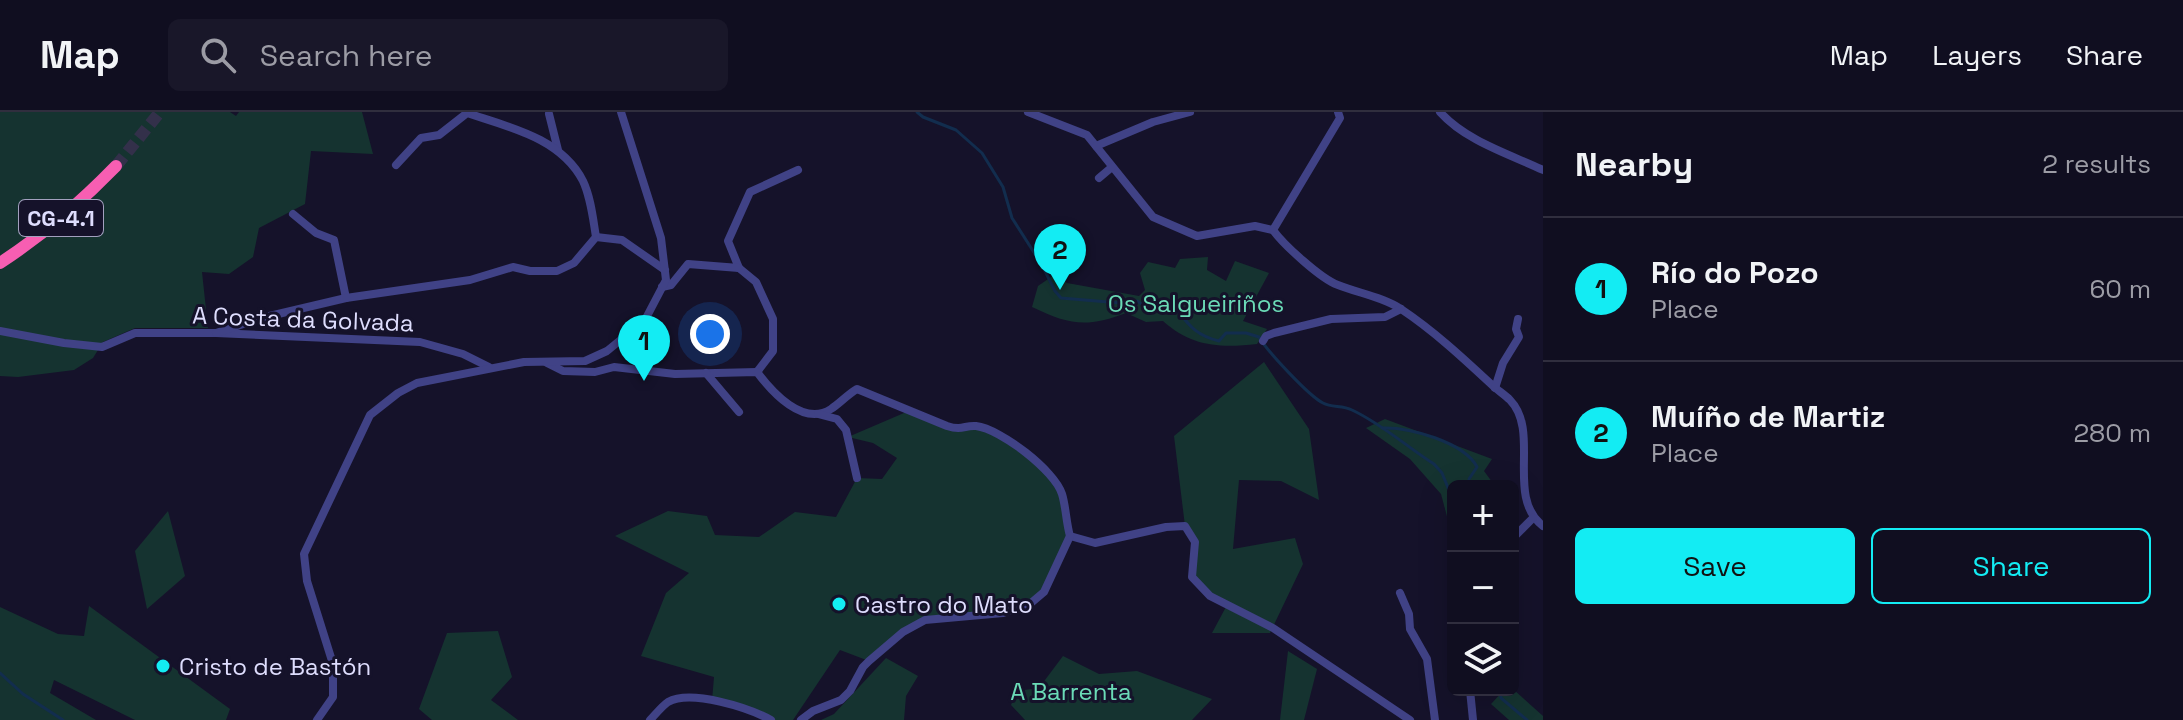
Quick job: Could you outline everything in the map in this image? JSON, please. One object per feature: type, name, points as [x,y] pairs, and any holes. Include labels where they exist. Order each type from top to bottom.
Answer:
[{"type":"highway","name":"CG-4.1","points":[[0,263],[38,238],[82,201],[116,166]]},
{"type":"street","points":[[317,720],[333,697],[333,664],[307,581],[304,554],[370,415],[398,393],[417,383],[524,362],[585,361],[607,351],[645,320],[666,280],[661,238],[621,112]]},
{"type":"street","points":[[1028,112],[1087,135],[1153,217],[1197,236],[1255,226],[1273,230],[1283,243],[1333,284],[1401,309],[1457,352],[1519,410],[1525,489],[1533,518],[1543,526]]},
{"type":"street","points":[[1096,146],[1153,122],[1190,112]]},
{"type":"street","points":[[1273,230],[1340,118],[1338,112]]},
{"type":"street","points":[[1440,112],[1448,121],[1481,141],[1543,170]]},
{"type":"street","points":[[396,165],[421,138],[439,135],[467,113],[531,134],[558,150],[583,181],[596,237]]},
{"type":"street","points":[[549,114],[558,150]]},
{"type":"street","points":[[1099,178],[1112,167]]},
{"type":"street","points":[[757,372],[773,351],[773,319],[756,282],[739,268],[728,241],[750,192],[798,170]]},
{"type":"street","points":[[293,214],[316,233],[334,240],[346,298]]},
{"type":"street","points":[[596,237],[622,240],[665,270]]},
{"type":"street","points":[[216,333],[261,318],[346,298],[470,280],[513,267],[530,271],[557,271],[574,263],[596,237]]},
{"type":"street","points":[[662,287],[671,285],[688,264],[739,268]]},
{"type":"street","points":[[1263,341],[1274,333],[1331,319],[1385,317],[1401,309]]},
{"type":"street","points":[[1495,388],[1503,363],[1519,337],[1516,329],[1518,319]]},
{"type":"street","name":"A Costa da Golvada","points":[[0,331],[102,347],[135,333],[216,333],[420,342],[463,354],[490,367]]},
{"type":"street","points":[[547,363],[563,371],[595,372],[614,367],[675,374],[757,372]]},
{"type":"street","points":[[757,372],[780,400],[796,409],[837,419],[846,430],[857,478]]},
{"type":"street","points":[[706,373],[739,412]]},
{"type":"street","points":[[801,720],[813,711],[841,700],[869,661],[903,632],[925,620],[1003,613],[1031,603],[1044,592],[1070,536],[1062,494],[1050,472],[1028,454],[991,432],[975,426],[961,431],[857,389],[829,410],[817,414]]},
{"type":"street","points":[[1519,532],[1533,518]]},
{"type":"street","points":[[1070,536],[1095,543],[1166,527],[1185,526],[1195,542],[1192,577],[1210,596],[1273,628],[1410,720]]},
{"type":"street","points":[[1400,593],[1409,614],[1410,629],[1427,659],[1435,720]]},
{"type":"street","points":[[1471,696],[1473,720]]},
{"type":"street","points":[[650,720],[669,702],[690,698],[716,701],[771,720]]},
{"type":"green space","points":[[0,112],[230,112],[236,116],[239,112],[362,112],[373,154],[311,151],[305,204],[259,228],[253,257],[229,274],[202,272],[208,328],[135,328],[103,342],[93,358],[74,370],[18,377],[0,376]]},
{"type":"green space","name":"Os Salgueiriños","points":[[1208,257],[1207,270],[1226,281],[1235,261],[1269,273],[1243,321],[1267,329],[1257,344],[1207,344],[1185,336],[1163,321],[1146,322],[1126,313],[1100,321],[1078,322],[1057,318],[1032,307],[1038,286],[1054,275],[1067,283],[1139,296],[1145,290],[1140,273],[1148,262],[1175,268],[1180,259]]},
{"type":"green space","points":[[1264,362],[1309,429],[1319,500],[1281,481],[1239,480],[1233,549],[1295,538],[1303,564],[1270,633],[1212,633],[1227,605],[1192,577],[1195,542],[1185,526],[1174,436]]},
{"type":"green space","points":[[911,410],[947,426],[975,426],[1028,454],[1062,494],[1070,536],[1044,592],[1017,610],[925,620],[869,661],[840,650],[793,720],[768,720],[712,701],[714,677],[641,656],[666,593],[689,573],[615,536],[668,511],[707,516],[715,535],[759,537],[795,512],[836,517],[857,478],[882,479],[897,458],[873,443],[848,437]]},
{"type":"green space","points":[[1385,419],[1492,459],[1484,471],[1491,480],[1447,480],[1447,516],[1441,494],[1410,459],[1366,428]]},
{"type":"green space","points":[[168,511],[185,576],[147,609],[135,551]]},
{"type":"green space","points":[[89,606],[230,709],[226,720],[135,720],[54,680],[50,693],[96,720],[0,720],[0,607],[58,634],[84,636]]},
{"type":"green space","points":[[498,631],[512,677],[491,700],[518,720],[432,720],[419,709],[447,633]]},
{"type":"green space","points":[[1288,651],[1317,669],[1304,720],[1280,720]]},
{"type":"green space","name":"A Barrenta","points":[[1063,656],[1099,674],[1137,671],[1212,699],[1192,720],[1025,720],[1011,705],[1017,691],[1039,688]]},
{"type":"green space","points":[[886,658],[918,676],[906,696],[904,720],[821,720],[834,714]]},
{"type":"green space","points":[[1519,694],[1543,716],[1543,720],[1509,720],[1491,704],[1498,696]]},
{"type":"waterway","points":[[917,112],[956,130],[982,153],[1003,187],[1012,218],[1061,298],[1132,304],[1137,301],[1143,305],[1178,311],[1195,330],[1212,339],[1219,341],[1226,333],[1246,333],[1259,337],[1289,373],[1317,399],[1326,405],[1348,408],[1384,429],[1434,464],[1447,485]]},
{"type":"waterway","points":[[1382,428],[1420,433],[1460,450],[1477,467],[1469,479]]},
{"type":"waterway","points":[[0,673],[23,694],[63,720]]},
{"type":"waterway","points":[[1501,696],[1527,720]]},
{"type":"tunnel","points":[[116,166],[160,112]]},
{"type":"place","name":"Muíño de Martiz","points":[[1060,290]]},
{"type":"place","name":"Río do Pozo","points":[[644,381]]},
{"type":"place","name":"Castro do Mato","points":[[839,604]]},
{"type":"place","name":"Cristo de Bastón","points":[[163,666]]}]
